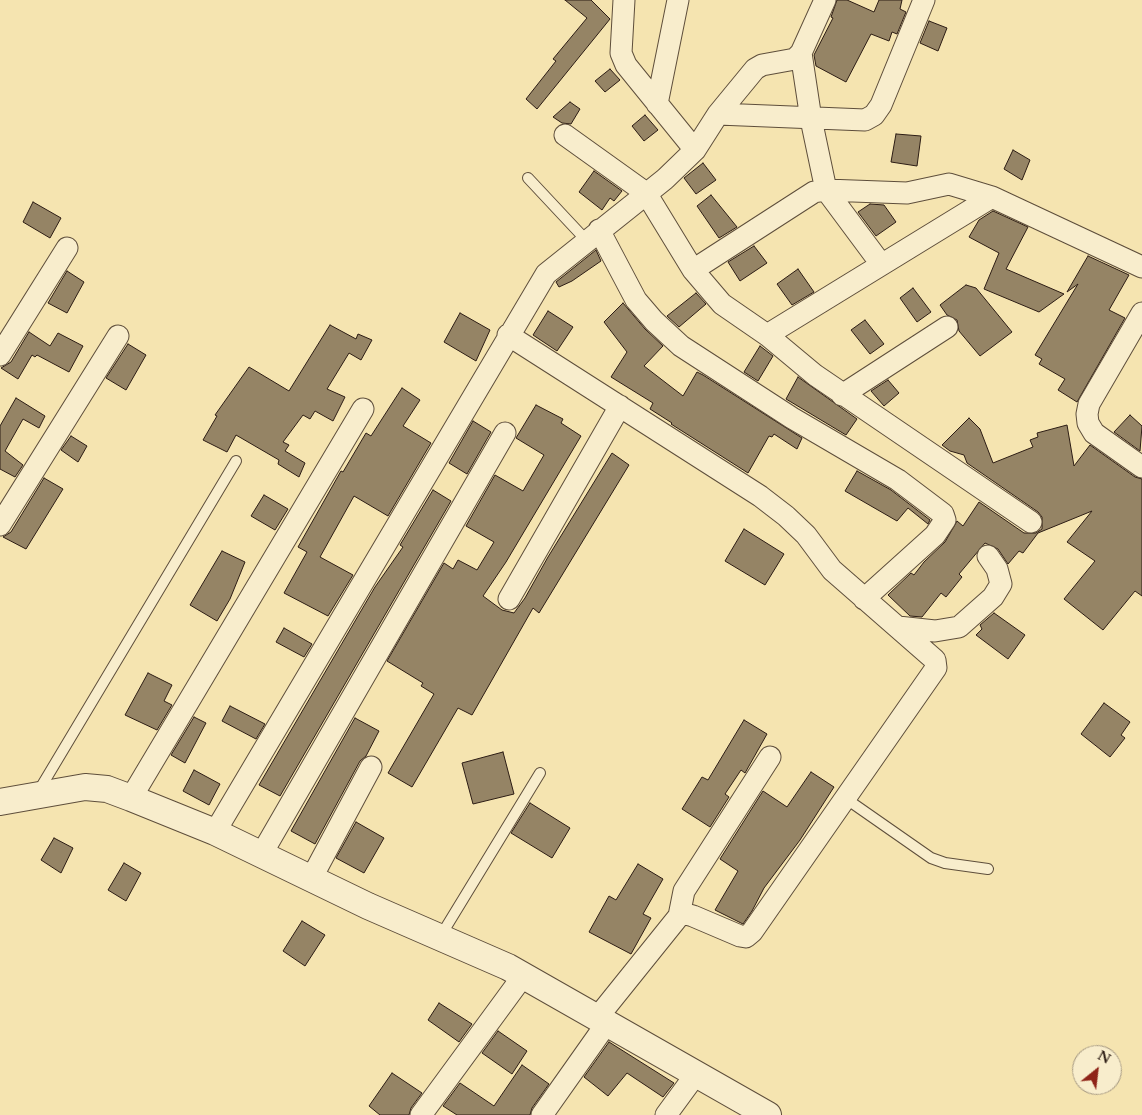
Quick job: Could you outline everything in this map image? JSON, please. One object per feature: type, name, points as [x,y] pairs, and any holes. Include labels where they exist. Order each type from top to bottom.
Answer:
[{"type":"street","points":[[624,0],[621,53],[626,65],[695,150]]},
{"type":"street","points":[[657,104],[678,0]]},
{"type":"street","points":[[215,832],[508,335],[546,274],[646,193],[695,150],[718,114],[755,69],[762,65],[795,58],[801,53],[825,0]]},
{"type":"street","points":[[718,114],[865,120],[874,115],[880,105],[924,0]]},
{"type":"street","points":[[801,53],[811,119],[826,190],[881,264]]},
{"type":"street","points":[[565,135],[646,193],[693,270],[722,304],[767,335],[842,395],[1031,522]]},
{"type":"street","points":[[693,270],[814,192],[826,190],[907,192],[949,184],[992,198],[1142,267]]},
{"type":"street","points":[[767,335],[992,198]]},
{"type":"street","points":[[592,235],[636,300],[654,321],[681,346],[792,418],[898,480],[943,514],[945,520],[935,535],[864,598]]},
{"type":"street","points":[[0,355],[68,248]]},
{"type":"street","points":[[1142,314],[1089,404],[1087,414],[1088,423],[1094,433],[1142,467]]},
{"type":"street","points":[[842,395],[947,327]]},
{"type":"street","points":[[508,335],[760,496],[786,516],[806,535],[832,570],[935,660],[936,668],[746,937],[693,916],[686,914],[679,916]]},
{"type":"street","points":[[0,524],[118,336]]},
{"type":"street","points":[[509,600],[620,406]]},
{"type":"street","points":[[131,798],[363,410]]},
{"type":"street","points":[[261,854],[505,433]]},
{"type":"street","points":[[898,627],[935,631],[959,627],[993,597],[1001,584],[997,569],[988,556]]},
{"type":"street","points":[[542,1115],[602,1021],[679,916],[684,891],[770,757]]},
{"type":"street","points":[[311,879],[372,767]]},
{"type":"street","points":[[0,802],[85,787],[107,789],[215,832],[311,879],[523,976],[768,1115]]},
{"type":"street","points":[[421,1115],[523,976]]},
{"type":"street","points":[[666,1115],[696,1074]]},
{"type":"lane","points":[[528,178],[592,235]]},
{"type":"lane","points":[[36,796],[236,461]]},
{"type":"lane","points":[[440,938],[540,773]]},
{"type":"lane","points":[[845,798],[931,858],[945,863],[988,869]]},
{"type":"building","points":[[565,0],[591,0],[610,19],[537,109],[526,99],[556,61],[553,59],[587,18]]},
{"type":"building","points":[[837,0],[847,0],[874,12],[879,0],[902,0],[900,9],[906,12],[897,34],[892,32],[889,41],[871,34],[846,82],[816,66],[814,55],[833,18],[831,17]]},
{"type":"building","points":[[929,21],[947,28],[938,51],[920,43]]},
{"type":"building","points":[[610,69],[620,80],[605,92],[595,81]]},
{"type":"building","points":[[570,102],[580,109],[571,124],[562,123],[553,117]]},
{"type":"building","points":[[645,115],[658,130],[644,141],[632,126]]},
{"type":"building","points":[[896,134],[921,136],[917,166],[891,162]]},
{"type":"building","points":[[1013,150],[1030,160],[1022,180],[1004,169]]},
{"type":"building","points":[[703,163],[716,180],[696,194],[684,178]]},
{"type":"building","points":[[594,171],[622,191],[614,201],[610,198],[602,210],[579,192]]},
{"type":"building","points":[[711,195],[737,227],[719,238],[697,206]]},
{"type":"building","points":[[33,202],[61,218],[50,238],[23,222]]},
{"type":"building","points":[[870,204],[884,205],[896,222],[876,236],[858,212]]},
{"type":"building","points":[[993,211],[1028,227],[1006,269],[1064,294],[1039,312],[984,289],[999,253],[969,237],[979,220]]},
{"type":"building","points":[[754,246],[767,263],[740,281],[728,262]]},
{"type":"building","points":[[596,250],[601,261],[572,281],[559,287],[556,282]]},
{"type":"building","points":[[1088,256],[1129,275],[1109,310],[1125,318],[1077,402],[1058,390],[1065,379],[1039,364],[1042,359],[1035,355],[1078,284],[1067,292]]},
{"type":"building","points":[[798,269],[814,292],[792,305],[777,284]]},
{"type":"building","points":[[67,271],[84,282],[67,313],[48,303]]},
{"type":"building","points":[[966,285],[976,288],[1012,332],[980,356],[959,331],[957,320],[947,315],[940,305]]},
{"type":"building","points":[[913,288],[931,312],[917,322],[900,298]]},
{"type":"building","points":[[696,293],[706,304],[679,327],[667,316]]},
{"type":"building","points":[[623,303],[645,329],[663,346],[644,366],[683,396],[697,372],[703,375],[802,438],[797,449],[774,434],[772,437],[769,436],[748,473],[671,424],[650,409],[653,403],[611,377],[627,352],[604,322]]},
{"type":"building","points":[[548,311],[573,327],[557,351],[533,335]]},
{"type":"building","points":[[460,313],[490,330],[476,361],[444,342]]},
{"type":"building","points":[[865,320],[884,344],[870,354],[851,330]]},
{"type":"building","points":[[330,325],[356,339],[358,334],[372,340],[361,360],[349,353],[327,389],[345,397],[333,421],[315,411],[310,419],[303,415],[283,442],[289,445],[285,451],[305,463],[299,477],[278,464],[279,460],[236,435],[227,452],[203,440],[217,416],[215,415],[249,367],[289,391]]},
{"type":"building","points":[[29,332],[50,346],[58,333],[83,346],[69,372],[37,355],[35,357],[32,355],[18,379],[1,368],[11,362]]},
{"type":"building","points":[[128,344],[146,355],[126,390],[106,378]]},
{"type":"building","points":[[760,346],[773,356],[758,381],[744,372]]},
{"type":"building","points":[[798,377],[857,419],[846,435],[786,399]]},
{"type":"building","points":[[888,380],[899,393],[884,406],[871,391]]},
{"type":"building","points":[[402,388],[420,400],[403,426],[431,443],[388,516],[354,496],[320,557],[353,575],[328,616],[284,593],[307,552],[298,547],[341,471],[343,472],[366,433],[371,436]]},
{"type":"building","points":[[16,398],[45,416],[39,428],[23,419],[5,451],[23,465],[15,477],[0,469],[0,426]]},
{"type":"building","points":[[536,405],[563,419],[561,423],[581,436],[506,562],[483,596],[502,610],[514,613],[525,598],[612,453],[629,465],[539,613],[533,608],[472,715],[458,708],[412,787],[388,773],[434,694],[421,686],[423,683],[387,661],[444,563],[453,569],[458,560],[477,570],[494,542],[466,526],[495,475],[523,491],[544,455],[516,438]]},
{"type":"building","points":[[1130,415],[1142,426],[1140,451],[1114,432]]},
{"type":"building","points":[[969,418],[980,429],[993,463],[1033,447],[1030,440],[1038,437],[1037,433],[1067,425],[1074,466],[1090,445],[1135,477],[1142,479],[1142,596],[1135,591],[1103,630],[1064,599],[1095,561],[1067,542],[1092,511],[1038,533],[1023,553],[1019,551],[1008,564],[998,549],[985,543],[959,574],[962,577],[946,597],[941,593],[922,617],[910,616],[888,595],[911,573],[914,575],[924,562],[945,542],[957,521],[963,526],[979,502],[1024,533],[1036,533],[1042,529],[1042,517],[1038,512],[967,463],[964,455],[950,451],[942,445]]},
{"type":"building","points":[[473,421],[491,432],[467,474],[449,463]]},
{"type":"building","points":[[71,436],[87,446],[78,462],[61,450]]},
{"type":"building","points":[[857,471],[891,490],[930,520],[928,524],[908,508],[897,521],[845,491]]},
{"type":"building","points":[[44,478],[63,489],[26,549],[3,537],[11,532]]},
{"type":"building","points":[[433,490],[451,501],[280,796],[259,785],[375,587],[403,547],[400,545]]},
{"type":"building","points":[[264,495],[288,509],[275,530],[251,516]]},
{"type":"building","points":[[744,529],[784,554],[765,585],[725,561]]},
{"type":"building","points":[[222,551],[245,562],[230,599],[217,621],[190,605]]},
{"type":"building","points":[[994,613],[1025,635],[1008,659],[976,635],[982,629],[980,625]]},
{"type":"building","points":[[284,628],[312,644],[304,657],[276,642]]},
{"type":"building","points":[[148,673],[172,685],[164,701],[172,705],[157,730],[125,715]]},
{"type":"building","points":[[1104,703],[1130,722],[1121,735],[1125,738],[1110,757],[1081,734]]},
{"type":"building","points":[[230,706],[265,724],[256,739],[222,721]]},
{"type":"building","points":[[194,717],[206,723],[185,763],[171,755]]},
{"type":"building","points":[[355,718],[379,731],[366,756],[360,761],[315,844],[291,831]]},
{"type":"building","points":[[744,720],[767,734],[745,773],[741,770],[725,794],[729,797],[710,827],[682,809],[702,777],[708,780]]},
{"type":"building","points":[[503,752],[514,794],[473,804],[462,763]]},
{"type":"building","points":[[194,770],[220,784],[209,805],[183,791]]},
{"type":"building","points":[[811,772],[834,787],[800,840],[764,888],[743,924],[715,910],[738,871],[720,859],[763,791],[787,807]]},
{"type":"building","points":[[530,803],[570,828],[552,858],[511,833]]},
{"type":"building","points":[[356,822],[384,838],[364,873],[336,858]]},
{"type":"building","points":[[54,838],[73,848],[61,873],[41,860]]},
{"type":"building","points":[[124,863],[141,873],[126,901],[108,890]]},
{"type":"building","points":[[638,864],[663,879],[643,914],[651,918],[631,954],[589,932],[609,896],[616,900]]},
{"type":"building","points":[[302,921],[325,935],[305,966],[283,951]]},
{"type":"building","points":[[439,1003],[472,1024],[459,1042],[428,1020]]},
{"type":"building","points":[[498,1031],[527,1051],[512,1074],[482,1053]]},
{"type":"building","points":[[609,1042],[674,1083],[663,1097],[627,1073],[608,1096],[584,1077]]},
{"type":"building","points":[[522,1065],[549,1084],[532,1108],[530,1115],[457,1115],[443,1106],[460,1083],[494,1106]]},
{"type":"building","points":[[392,1073],[422,1093],[411,1108],[409,1115],[380,1115],[369,1106]]}]
